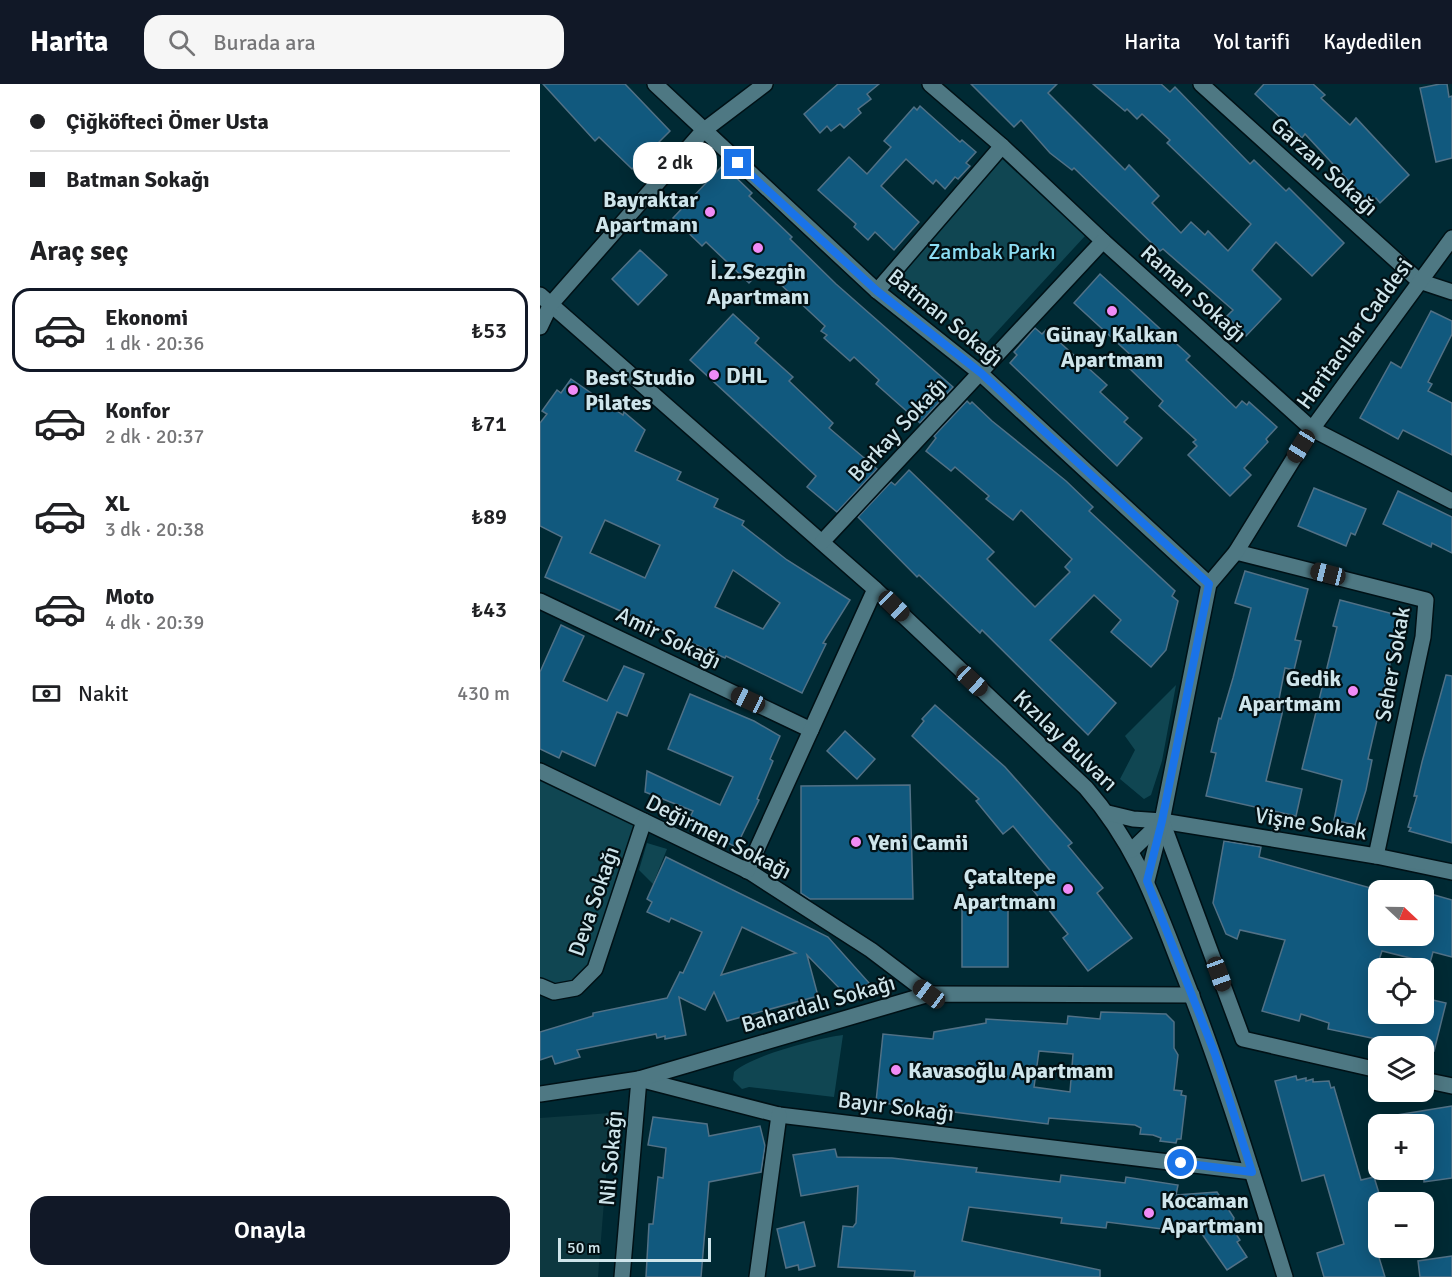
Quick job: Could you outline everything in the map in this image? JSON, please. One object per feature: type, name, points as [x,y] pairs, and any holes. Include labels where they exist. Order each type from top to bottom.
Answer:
[{"type":"street","name":"Batman Sokağı","points":[[655,84],[877,291],[981,373],[1209,584]]},
{"type":"street","points":[[540,327],[546,299],[703,131],[765,84]]},
{"type":"street","name":"Raman Sokağı","points":[[930,84],[1002,146],[1102,241],[1312,429],[1452,501]]},
{"type":"street","name":"Garzan Sokağı","points":[[1200,84],[1419,281]]},
{"type":"street","points":[[877,291],[1002,146]]},
{"type":"street","name":"Haritacılar Caddesi","points":[[1147,881],[1162,821],[1209,584],[1236,552],[1312,429],[1452,238]]},
{"type":"street","name":"Berkay Sokağı","points":[[822,542],[1102,241]]},
{"type":"street","points":[[1419,281],[1452,292]]},
{"type":"street","name":"Kızılay Bulvarı","points":[[546,299],[875,589],[1086,788],[1108,813],[1132,850],[1147,881],[1215,1054],[1286,1277]]},
{"type":"street","name":"Seher Sokak","points":[[1236,552],[1426,600],[1422,637],[1376,856]]},
{"type":"street","points":[[747,871],[875,589]]},
{"type":"street","name":"Amir Sokağı","points":[[540,601],[811,730]]},
{"type":"street","name":"Değirmen Sokağı","points":[[540,771],[747,871],[871,950],[929,994]]},
{"type":"street","name":"Vişne Sokak","points":[[1108,813],[1134,819],[1162,821],[1376,856],[1452,872]]},
{"type":"street","name":"Deva Sokağı","points":[[540,986],[554,992],[576,988],[595,969],[644,821]]},
{"type":"street","points":[[1132,850],[1162,821],[1243,1039],[1368,1068]]},
{"type":"street","name":"Bahardalı Sokağı","points":[[639,1078],[929,994],[1192,995]]},
{"type":"street","name":"Bayır Sokağı","points":[[540,1094],[639,1078],[779,1115],[1252,1172]]},
{"type":"street","name":"Nil Sokağı","points":[[621,1277],[639,1078]]},
{"type":"street","points":[[1434,1082],[1452,1086]]},
{"type":"street","points":[[757,1277],[779,1115]]},
{"type":"shaded area","points":[[611,1113],[598,1277],[540,1277],[540,1118]]},
{"type":"green space","name":"Zambak Parkı","points":[[999,156],[1085,236],[981,349],[897,271]]},
{"type":"green space","points":[[1176,685],[1162,761],[1151,795],[1144,799],[1120,779],[1135,750],[1125,736]]},
{"type":"green space","points":[[540,778],[636,825],[590,967],[572,982],[562,986],[540,981]]},
{"type":"green space","points":[[647,843],[667,849],[653,884],[639,870]]},
{"type":"green space","points":[[843,1035],[834,1097],[749,1087],[742,1089],[733,1080],[734,1072],[754,1060],[802,1044]]},
{"type":"building","points":[[543,84],[625,84],[670,131],[632,169],[599,137],[595,141]]},
{"type":"building","points":[[838,84],[879,84],[867,94],[871,99],[858,109],[861,113],[844,128],[840,124],[831,131],[827,126],[820,133],[804,114]]},
{"type":"building","points":[[971,84],[1057,84],[1048,93],[1125,170],[1129,165],[1159,196],[1152,203],[1181,233],[1191,222],[1205,235],[1208,231],[1228,251],[1251,224],[1167,143],[1170,140],[1142,114],[1137,119],[1093,84],[1161,84],[1170,92],[1175,87],[1250,164],[1254,160],[1286,191],[1289,188],[1344,243],[1312,276],[1276,242],[1252,270],[1281,299],[1246,336],[1227,316],[1233,310],[1163,249],[1160,251],[1074,168],[1072,170],[1050,153],[1021,120],[1014,127]]},
{"type":"building","points":[[1264,84],[1313,84],[1325,95],[1321,98],[1350,125],[1356,118],[1409,175],[1380,203],[1376,198],[1370,204],[1305,134],[1302,138],[1255,94]]},
{"type":"building","points":[[1447,84],[1449,97],[1452,96],[1452,158],[1436,162],[1420,88]]},
{"type":"building","points":[[920,106],[960,142],[962,140],[976,152],[966,163],[970,166],[958,179],[955,177],[945,189],[936,180],[933,184],[906,159],[881,186],[919,222],[894,250],[875,232],[868,240],[854,227],[856,224],[818,190],[849,157],[867,174],[891,147],[884,141],[914,107],[917,110]]},
{"type":"building","points":[[723,165],[752,193],[749,196],[836,284],[953,387],[920,423],[876,384],[879,380],[854,357],[850,361],[824,338],[827,335],[821,331],[825,326],[763,268],[749,283],[706,242],[702,246],[673,218]]},
{"type":"building","points":[[640,250],[667,275],[638,305],[612,279]]},
{"type":"building","points":[[1100,274],[1190,356],[1186,360],[1236,408],[1242,401],[1247,405],[1249,402],[1277,427],[1266,439],[1268,442],[1244,468],[1251,475],[1230,496],[1188,455],[1197,446],[1193,442],[1196,440],[1159,406],[1163,401],[1127,366],[1135,359],[1074,303]]},
{"type":"building","points":[[1431,311],[1452,321],[1452,334],[1428,382],[1432,384],[1428,391],[1452,403],[1452,455],[1403,430],[1398,439],[1360,418],[1391,362],[1401,368]]},
{"type":"building","points":[[733,314],[759,338],[755,343],[793,377],[789,381],[833,423],[829,428],[877,469],[837,512],[807,487],[816,476],[690,360]]},
{"type":"building","points":[[1035,328],[1042,334],[1046,330],[1107,385],[1100,392],[1128,418],[1124,422],[1142,438],[1117,466],[1010,363],[1017,355],[1014,352]]},
{"type":"building","points":[[571,379],[623,415],[624,412],[645,430],[635,451],[681,472],[677,480],[718,499],[714,507],[744,521],[742,525],[787,560],[850,600],[823,643],[826,644],[802,693],[726,656],[725,658],[545,577],[562,537],[540,526],[540,423],[547,414],[542,411],[557,390],[561,393]],"holes":[[[605,520],[660,545],[645,578],[590,553]],[[733,570],[780,603],[763,629],[715,607]]]},
{"type":"building","points":[[967,401],[970,404],[972,402],[1066,481],[1093,507],[1089,511],[1175,591],[1172,596],[1178,601],[1166,650],[1151,667],[1111,632],[1121,620],[1094,595],[1050,640],[1116,703],[1088,735],[982,630],[980,633],[919,575],[917,577],[858,517],[891,482],[895,485],[909,470],[994,552],[987,559],[1035,607],[1070,572],[1065,567],[1072,559],[1021,510],[1013,520],[986,499],[989,496],[955,467],[951,471],[926,451],[936,438],[934,436]]},
{"type":"building","points":[[1314,488],[1366,509],[1355,535],[1351,533],[1346,546],[1298,526]]},
{"type":"building","points":[[1398,491],[1452,517],[1452,553],[1432,543],[1431,547],[1383,524]]},
{"type":"building","points":[[1245,571],[1308,589],[1295,640],[1301,641],[1294,670],[1285,668],[1279,699],[1284,700],[1282,714],[1266,781],[1302,789],[1296,816],[1206,796],[1216,753],[1211,752],[1219,718],[1221,719],[1233,678],[1251,608],[1235,603]]},
{"type":"building","points":[[1340,600],[1401,616],[1368,759],[1372,760],[1366,790],[1355,825],[1334,820],[1342,780],[1302,769],[1337,627],[1333,626]]},
{"type":"building","points":[[561,625],[584,636],[563,681],[607,701],[624,666],[644,674],[627,716],[617,712],[595,766],[562,751],[559,758],[540,749],[540,672]]},
{"type":"building","points":[[1446,675],[1452,676],[1452,843],[1409,831],[1411,828],[1408,827],[1417,796],[1414,796],[1422,762]]},
{"type":"building","points":[[690,694],[754,721],[780,736],[770,759],[773,761],[757,799],[759,800],[736,847],[687,823],[693,811],[645,792],[647,771],[720,805],[733,777],[668,749]]},
{"type":"building","points":[[935,705],[1005,767],[1072,843],[1068,846],[1103,888],[1097,893],[1132,938],[1088,971],[1063,938],[1068,934],[1033,890],[1053,874],[1013,826],[1003,834],[976,801],[979,799],[912,736],[924,721],[922,719]]},
{"type":"building","points":[[845,731],[875,759],[857,779],[827,751]]},
{"type":"building","name":"Yeni Camii","points":[[910,785],[913,899],[810,899],[801,893],[801,786]]},
{"type":"building","points":[[1224,841],[1261,847],[1259,857],[1368,887],[1368,946],[1434,946],[1434,895],[1452,900],[1452,957],[1433,952],[1431,958],[1410,958],[1382,951],[1380,958],[1368,958],[1368,1024],[1434,1024],[1434,1000],[1446,1003],[1434,1051],[1434,1036],[1368,1037],[1328,1029],[1329,1023],[1301,1014],[1299,1021],[1262,1011],[1285,940],[1240,930],[1237,939],[1226,934],[1213,903]]},
{"type":"building","points":[[666,857],[828,937],[870,984],[843,992],[807,955],[818,996],[727,1021],[714,992],[705,1010],[679,997],[686,1035],[665,1039],[665,1036],[657,1038],[656,1034],[577,1050],[580,1057],[555,1064],[552,1056],[540,1060],[540,1032],[593,1016],[593,1013],[667,998],[680,972],[683,973],[702,932],[671,918],[669,922],[647,912],[652,902],[647,899]],"holes":[[[742,927],[796,953],[721,975]]]},
{"type":"building","points":[[1008,907],[1008,967],[962,967],[962,908]]},
{"type":"building","points":[[1101,1012],[1166,1014],[1174,1022],[1174,1048],[1178,1055],[1174,1090],[1182,1091],[1181,1095],[1186,1096],[1181,1139],[1177,1139],[1176,1143],[1160,1141],[1161,1138],[1153,1135],[1140,1134],[1141,1128],[1135,1125],[1049,1118],[1048,1124],[876,1102],[883,1034],[933,1039],[934,1032],[986,1023],[986,1019],[1067,1024],[1068,1016],[1100,1019]],"holes":[[[1039,1051],[1073,1054],[1070,1092],[1034,1087]]]},
{"type":"building","points":[[1296,1076],[1297,1080],[1306,1078],[1306,1081],[1313,1079],[1313,1082],[1329,1081],[1331,1088],[1334,1087],[1361,1180],[1375,1180],[1379,1192],[1368,1192],[1368,1258],[1379,1258],[1385,1277],[1324,1277],[1317,1253],[1344,1244],[1324,1175],[1302,1181],[1275,1081]]},
{"type":"building","points":[[1452,1106],[1452,1178],[1424,1182],[1424,1180],[1434,1180],[1434,1114],[1403,1114]]},
{"type":"building","points":[[653,1117],[707,1124],[709,1136],[760,1126],[765,1146],[761,1172],[709,1182],[701,1277],[646,1277],[649,1224],[653,1224],[658,1177],[663,1178],[666,1148],[648,1145]]},
{"type":"building","points":[[835,1149],[837,1157],[892,1158],[977,1168],[976,1172],[1060,1182],[1061,1175],[1125,1183],[1126,1177],[1178,1185],[1176,1195],[1217,1192],[1234,1218],[1232,1228],[1240,1240],[1237,1242],[1247,1257],[1227,1270],[1202,1234],[1107,1222],[1106,1228],[1061,1223],[1062,1218],[969,1207],[962,1241],[1100,1270],[1100,1277],[914,1277],[915,1271],[838,1267],[843,1226],[853,1227],[856,1223],[858,1186],[801,1196],[793,1155]]},
{"type":"building","points":[[804,1222],[815,1266],[799,1270],[798,1265],[786,1268],[777,1229]]},
{"type":"building","points":[[1452,1256],[1452,1277],[1420,1277],[1418,1261]]},
{"type":"place","name":"Bayraktar Apartmanı","points":[[710,212]]},
{"type":"place","name":"İ.Z.Sezgin Apartmanı","points":[[758,248]]},
{"type":"place","name":"Günay Kalkan Apartmanı","points":[[1112,311]]},
{"type":"place","name":"DHL","points":[[714,375]]},
{"type":"place","name":"Best Studio Pilates","points":[[573,390]]},
{"type":"place","name":"Gedik Apartmanı","points":[[1353,691]]},
{"type":"place","name":"Yeni Camii","points":[[856,842]]},
{"type":"place","name":"Çataltepe Apartmanı","points":[[1068,889]]},
{"type":"place","name":"Kavasoğlu Apartmanı","points":[[896,1070]]},
{"type":"place","name":"Kocaman Apartmanı","points":[[1149,1213]]},
{"type":"route","points":[[738,163],[877,291],[981,373],[1209,584],[1162,821],[1147,881],[1215,1054],[1252,1172],[1181,1163]]}]
